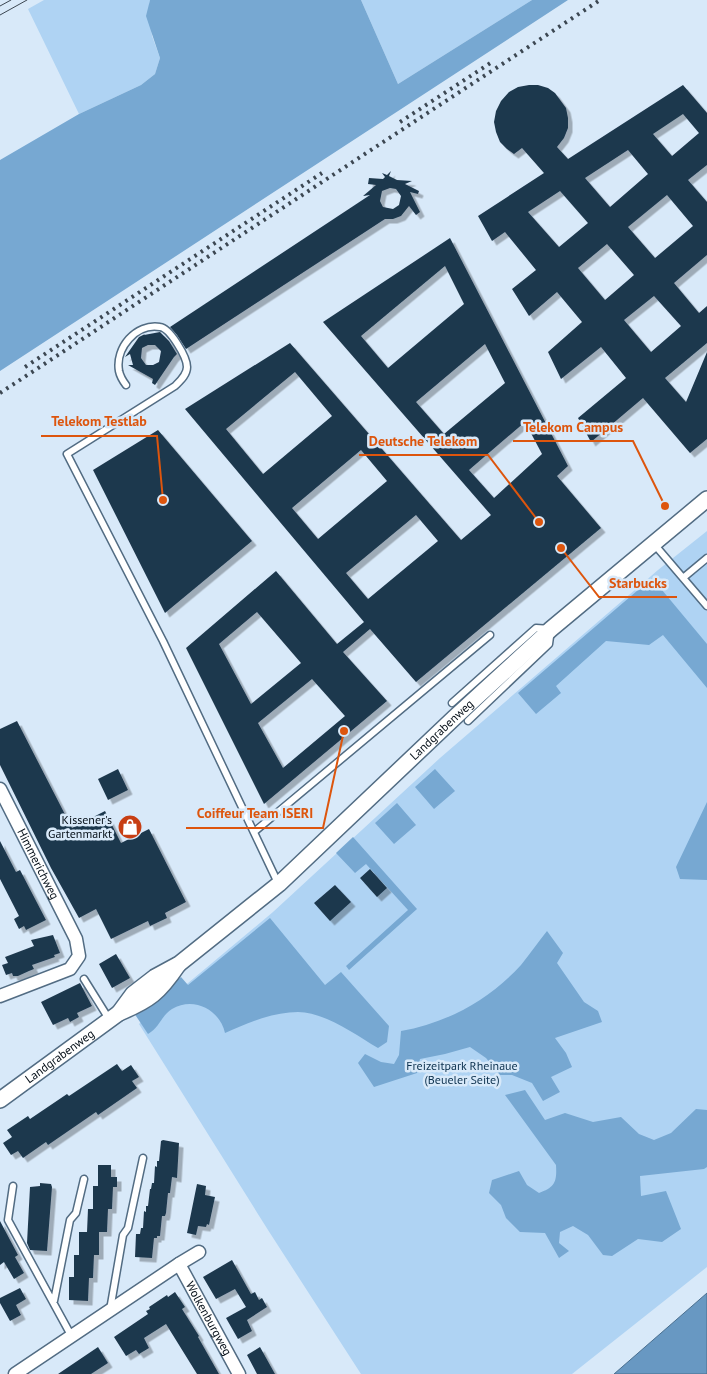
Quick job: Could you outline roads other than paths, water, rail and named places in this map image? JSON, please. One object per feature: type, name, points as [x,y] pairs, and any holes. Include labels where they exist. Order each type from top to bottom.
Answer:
[{"type":"street","name":"Landgrabenweg","points":[[0,1100],[114,1016],[133,994],[155,977],[179,964],[279,884],[454,718],[551,630],[707,499]]},
{"type":"street","name":"Himmerichweg","points":[[0,789],[76,939],[79,956],[70,969],[0,996]]},
{"type":"street","points":[[20,1373],[199,1252]]},
{"type":"street","name":"Wolkenburgweg","points":[[179,1264],[239,1374]]},
{"type":"lane","points":[[126,385],[120,374],[119,365],[124,344],[137,332],[144,329],[160,327],[166,329],[182,351],[187,368],[185,375],[175,386],[67,454],[163,641],[279,884]]},
{"type":"lane","points":[[653,543],[707,606]]},
{"type":"lane","points":[[683,578],[707,558]]},
{"type":"lane","points":[[452,703],[536,628],[551,630],[549,644],[468,721]]},
{"type":"lane","points":[[254,832],[490,635]]},
{"type":"lane","points":[[84,979],[114,1016]]},
{"type":"lane","points":[[110,1311],[123,1235],[128,1228],[143,1158]]},
{"type":"lane","points":[[54,1301],[70,1220],[76,1213],[84,1179]]},
{"type":"lane","points":[[14,1186],[8,1220],[72,1337]]},
{"type":"tram line","points":[[0,6],[11,0]]},
{"type":"tram line","points":[[0,15],[27,0]]},
{"type":"railway","points":[[0,393],[600,0]]},
{"type":"railway","points":[[400,122],[492,62]]},
{"type":"railway","points":[[25,367],[322,173]]},
{"type":"place","name":"Telekom Testlab","points":[[163,500]]},
{"type":"place","name":"Telekom Campus","points":[[665,506]]},
{"type":"place","name":"Deutsche Telekom","points":[[539,522]]},
{"type":"place","name":"Starbucks","points":[[561,548]]},
{"type":"place","name":"Coiffeur Team ISERI","points":[[344,731]]},
{"type":"place","name":"Kissener's Gartenmarkt","points":[[130,827]]},
{"type":"park label","name":"Freizeitpark Rheinaue (Beueler Seite)","points":[[462,1073]]}]
